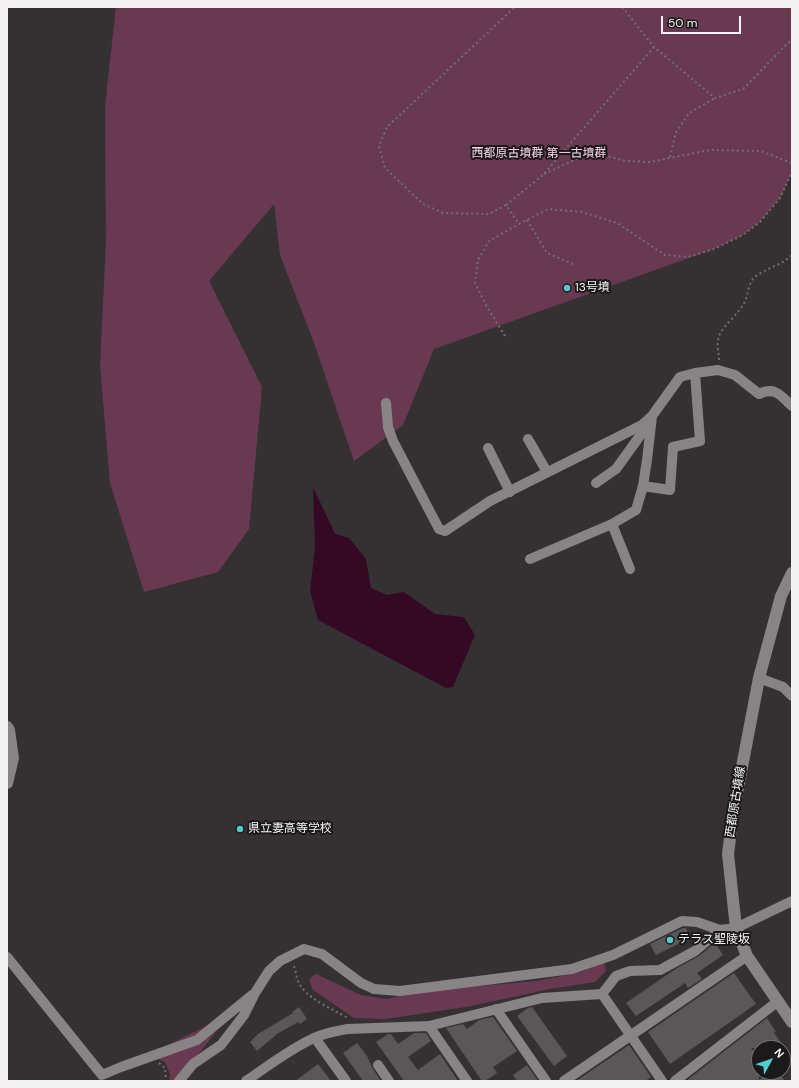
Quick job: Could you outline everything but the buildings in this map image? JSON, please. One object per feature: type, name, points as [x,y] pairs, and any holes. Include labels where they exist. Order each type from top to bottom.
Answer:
[{"type":"main road","name":"西都原古墳線","points":[[792,573],[781,596],[759,678],[733,814],[728,854],[736,928],[747,956],[792,1022]]},
{"type":"main road","points":[[7,727],[9,730],[12,758],[7,783]]},
{"type":"street","points":[[386,403],[388,427],[393,441],[439,529],[445,531],[490,501],[642,425],[652,416],[680,377],[695,373],[718,370],[735,375],[759,394],[766,391],[777,392],[792,406]]},
{"type":"street","points":[[642,486],[670,490],[673,447],[700,441],[695,373]]},
{"type":"street","points":[[530,559],[612,524],[636,510],[647,460],[652,416]]},
{"type":"street","points":[[596,483],[616,469],[642,433],[642,425]]},
{"type":"street","points":[[528,439],[548,472]]},
{"type":"street","points":[[488,448],[510,492]]},
{"type":"street","points":[[612,524],[630,569]]},
{"type":"street","points":[[759,678],[783,687],[792,696]]},
{"type":"street","points":[[180,1081],[193,1064],[221,1045],[244,1015],[255,992],[269,971],[280,961],[304,949],[322,954],[361,983],[374,989],[400,991],[572,969],[613,955],[682,921],[697,922],[720,930],[736,928],[792,901]]},
{"type":"street","points":[[246,1081],[272,1063],[315,1038],[347,1029],[429,1026],[542,998],[602,994],[616,976],[630,971],[660,970],[695,951],[720,930]]},
{"type":"street","points":[[564,1081],[747,956]]},
{"type":"street","points":[[7,957],[102,1078],[121,1067],[197,1040],[255,992]]},
{"type":"street","points":[[602,994],[662,1081]]},
{"type":"street","points":[[675,1081],[777,1002]]},
{"type":"street","points":[[496,1009],[546,1081]]},
{"type":"street","points":[[429,1026],[467,1081]]},
{"type":"street","points":[[315,1038],[346,1081]]},
{"type":"street","points":[[378,1065],[389,1081]]},
{"type":"path","points":[[515,7],[387,127],[379,146],[385,168],[423,204],[443,213],[489,214],[506,205],[543,175],[654,47]]},
{"type":"path","points":[[622,7],[654,47],[715,98]]},
{"type":"path","points":[[670,157],[676,132],[690,113],[715,98],[742,89],[792,39]]},
{"type":"path","points":[[543,175],[592,152],[626,161],[650,162],[710,150],[761,151],[792,162]]},
{"type":"path","points":[[505,336],[486,305],[475,283],[478,260],[489,241],[548,209],[582,212],[617,223],[665,255],[688,257],[714,249],[743,235],[760,222],[780,198],[792,172]]},
{"type":"path","points":[[506,205],[519,224]]},
{"type":"path","points":[[527,220],[546,254],[573,264]]},
{"type":"path","points":[[718,370],[719,356],[716,347],[719,334],[744,304],[751,281],[792,255]]},
{"type":"path","points":[[292,955],[298,982],[310,996],[346,1017],[347,1029]]},
{"type":"green space","name":"西都原古墳群 第一古墳群","points":[[116,7],[792,7],[792,172],[780,198],[760,222],[743,235],[714,249],[434,349],[403,425],[354,461],[313,340],[280,255],[274,204],[209,281],[262,387],[249,529],[218,572],[144,592],[110,483],[100,366],[106,241],[105,107]]},
{"type":"green space","points":[[604,962],[606,971],[595,982],[550,989],[466,1007],[385,1019],[354,1018],[313,990],[309,979],[316,974],[361,995],[387,999],[422,991],[537,981],[581,972]]},
{"type":"green space","points":[[224,1017],[213,1036],[176,1081],[169,1081],[170,1074],[165,1062],[146,1056]]},
{"type":"shaded area","points":[[313,487],[335,534],[349,538],[366,559],[371,588],[387,595],[404,592],[435,614],[464,617],[475,635],[453,687],[446,688],[318,620],[310,591],[315,547]]},
{"type":"place","name":"13号墳","points":[[567,288]]},
{"type":"place","name":"県立妻高等学校","points":[[240,829]]},
{"type":"place","name":"テラス聖陵坂","points":[[670,940]]}]
